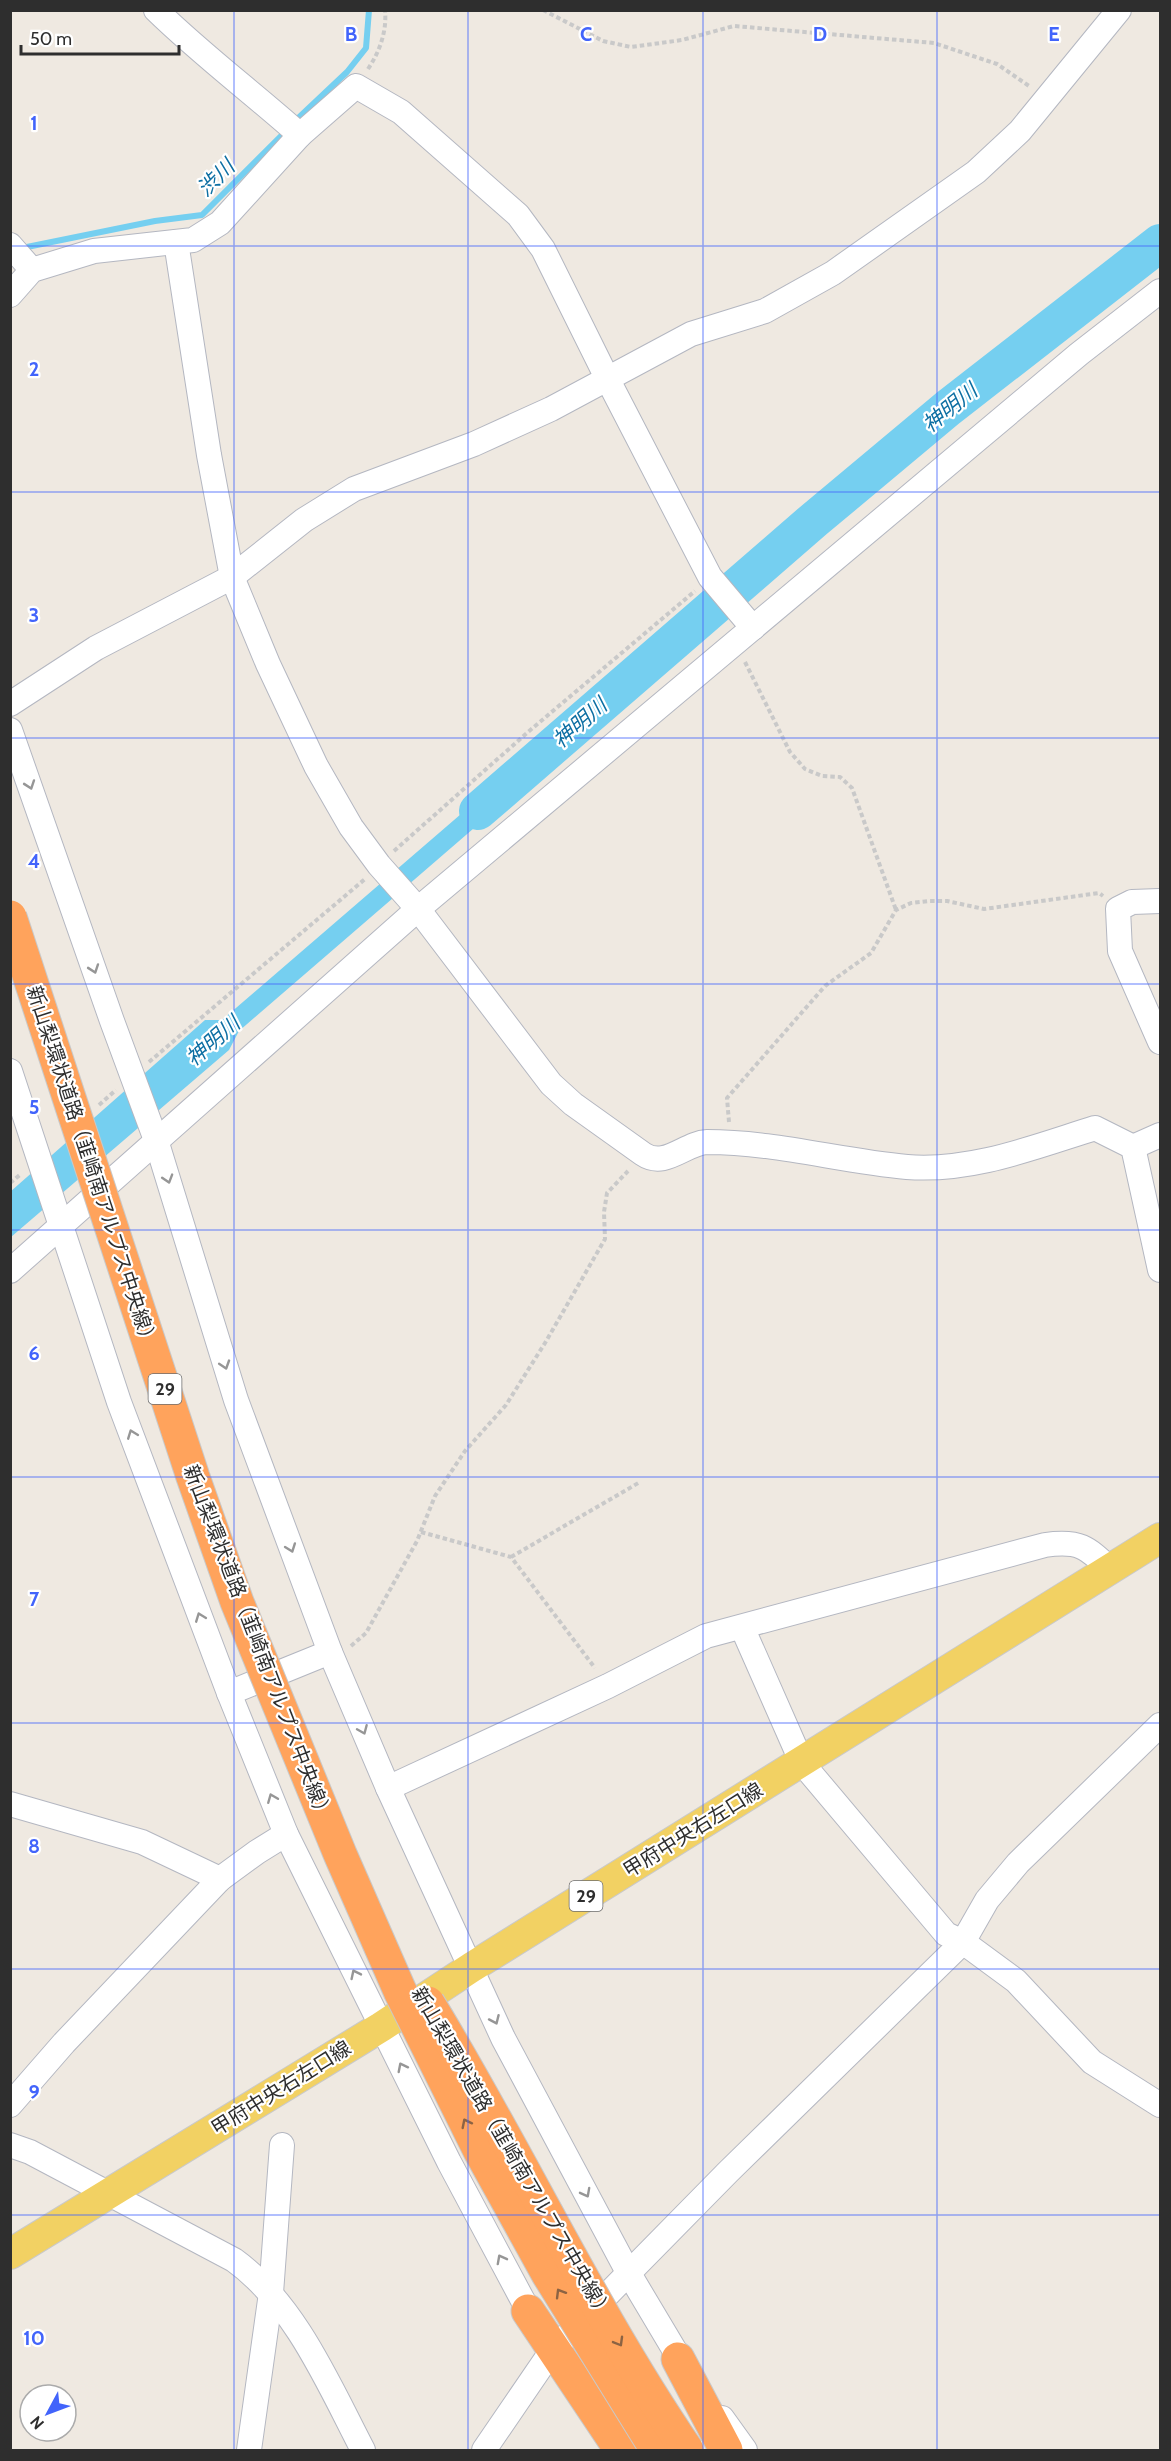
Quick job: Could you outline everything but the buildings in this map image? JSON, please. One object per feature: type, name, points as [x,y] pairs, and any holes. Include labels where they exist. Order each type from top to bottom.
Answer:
[{"type":"highway","name":"新山梨環状道路（韮崎南アルプス中央線）","points":[[10,917],[193,1477],[237,1602],[340,1854],[400,1991],[480,2151],[548,2274],[657,2451]]},
{"type":"highway","name":"新山梨環状道路（韮崎南アルプス中央線）","points":[[340,1854],[460,2055],[619,2342],[687,2451]]},
{"type":"highway","points":[[528,2311],[621,2451]]},
{"type":"highway","points":[[678,2359],[726,2451]]},
{"type":"main road","name":"甲府中央右左口線","points":[[10,2254],[381,2027],[472,1967],[1161,1538]]},
{"type":"street","points":[[156,10],[193,46],[261,100],[300,135]]},
{"type":"street","points":[[10,704],[96,648],[232,577],[304,520],[354,489],[474,444],[551,409],[691,334],[765,311],[833,273],[976,172],[1020,131],[1119,10]]},
{"type":"street","points":[[10,295],[32,270],[94,251],[193,240],[220,224],[300,135],[356,86],[401,112],[518,214],[543,249],[607,378],[714,581],[748,622]]},
{"type":"street","points":[[176,242],[209,455],[232,577],[268,664],[316,766],[351,827],[415,906],[551,1084],[573,1104],[648,1158],[660,1160],[704,1142],[768,1145],[908,1167],[947,1166],[997,1159],[1095,1128],[1132,1147],[1161,1136]]},
{"type":"street","points":[[10,245],[32,270]]},
{"type":"street","points":[[10,1271],[58,1218],[153,1132],[415,906],[735,643],[748,622],[1079,354],[1161,291]]},
{"type":"street","points":[[10,730],[153,1132],[236,1400],[330,1652],[388,1788],[503,2038],[628,2272],[678,2359],[745,2451]]},
{"type":"street","points":[[1161,901],[1132,902],[1118,909],[1120,951],[1161,1042]]},
{"type":"street","points":[[10,1071],[119,1402],[229,1693],[286,1834],[449,2162],[528,2311]]},
{"type":"street","points":[[1132,1147],[1161,1270]]},
{"type":"street","points":[[388,1788],[609,1686],[706,1636],[1045,1545],[1066,1542],[1089,1550],[1111,1570]]},
{"type":"street","points":[[742,1627],[802,1762],[946,1934],[963,1942],[1016,1981],[1092,2062],[1161,2105]]},
{"type":"street","points":[[229,1693],[330,1652]]},
{"type":"street","points":[[484,2451],[552,2350],[628,2272],[963,1942],[987,1900],[1018,1863],[1161,1725]]},
{"type":"street","points":[[10,1804],[142,1842],[220,1879]]},
{"type":"street","points":[[10,2105],[64,2043],[220,1879],[286,1834]]},
{"type":"street","points":[[10,2145],[30,2152],[234,2260],[255,2275],[287,2314],[323,2374],[363,2451]]},
{"type":"street","points":[[249,2451],[271,2293],[282,2145]]},
{"type":"street","points":[[552,2350],[608,2451]]},
{"type":"path","points":[[356,86],[376,56],[386,25],[385,10]]},
{"type":"path","points":[[543,10],[603,41],[631,47],[682,40],[734,26],[934,43],[998,64],[1047,99]]},
{"type":"path","points":[[735,643],[790,752],[805,769],[822,776],[840,777],[852,788],[896,910]]},
{"type":"path","points":[[730,1143],[727,1098],[825,986],[871,953],[896,910],[911,903],[929,901],[946,901],[984,909],[1099,893],[1118,909]]},
{"type":"path","points":[[330,1652],[349,1647],[366,1633],[421,1532],[435,1496],[465,1451],[506,1405],[605,1239],[604,1212],[607,1193],[643,1154]]},
{"type":"path","points":[[512,1557],[640,1482]]},
{"type":"path","points":[[421,1532],[512,1557],[609,1686]]},
{"type":"water","points":[[512,770],[524,785],[239,1031],[229,1050],[11,1237],[10,1192],[205,1020],[222,1020]]},
{"type":"waterway","name":"渋川","points":[[293,123],[347,72],[366,48],[369,10]]},
{"type":"waterway","name":"渋川","points":[[22,248],[155,221],[202,215],[286,131]]},
{"type":"waterway","name":"神明川","points":[[478,811],[814,520],[948,408],[1160,243]]}]
